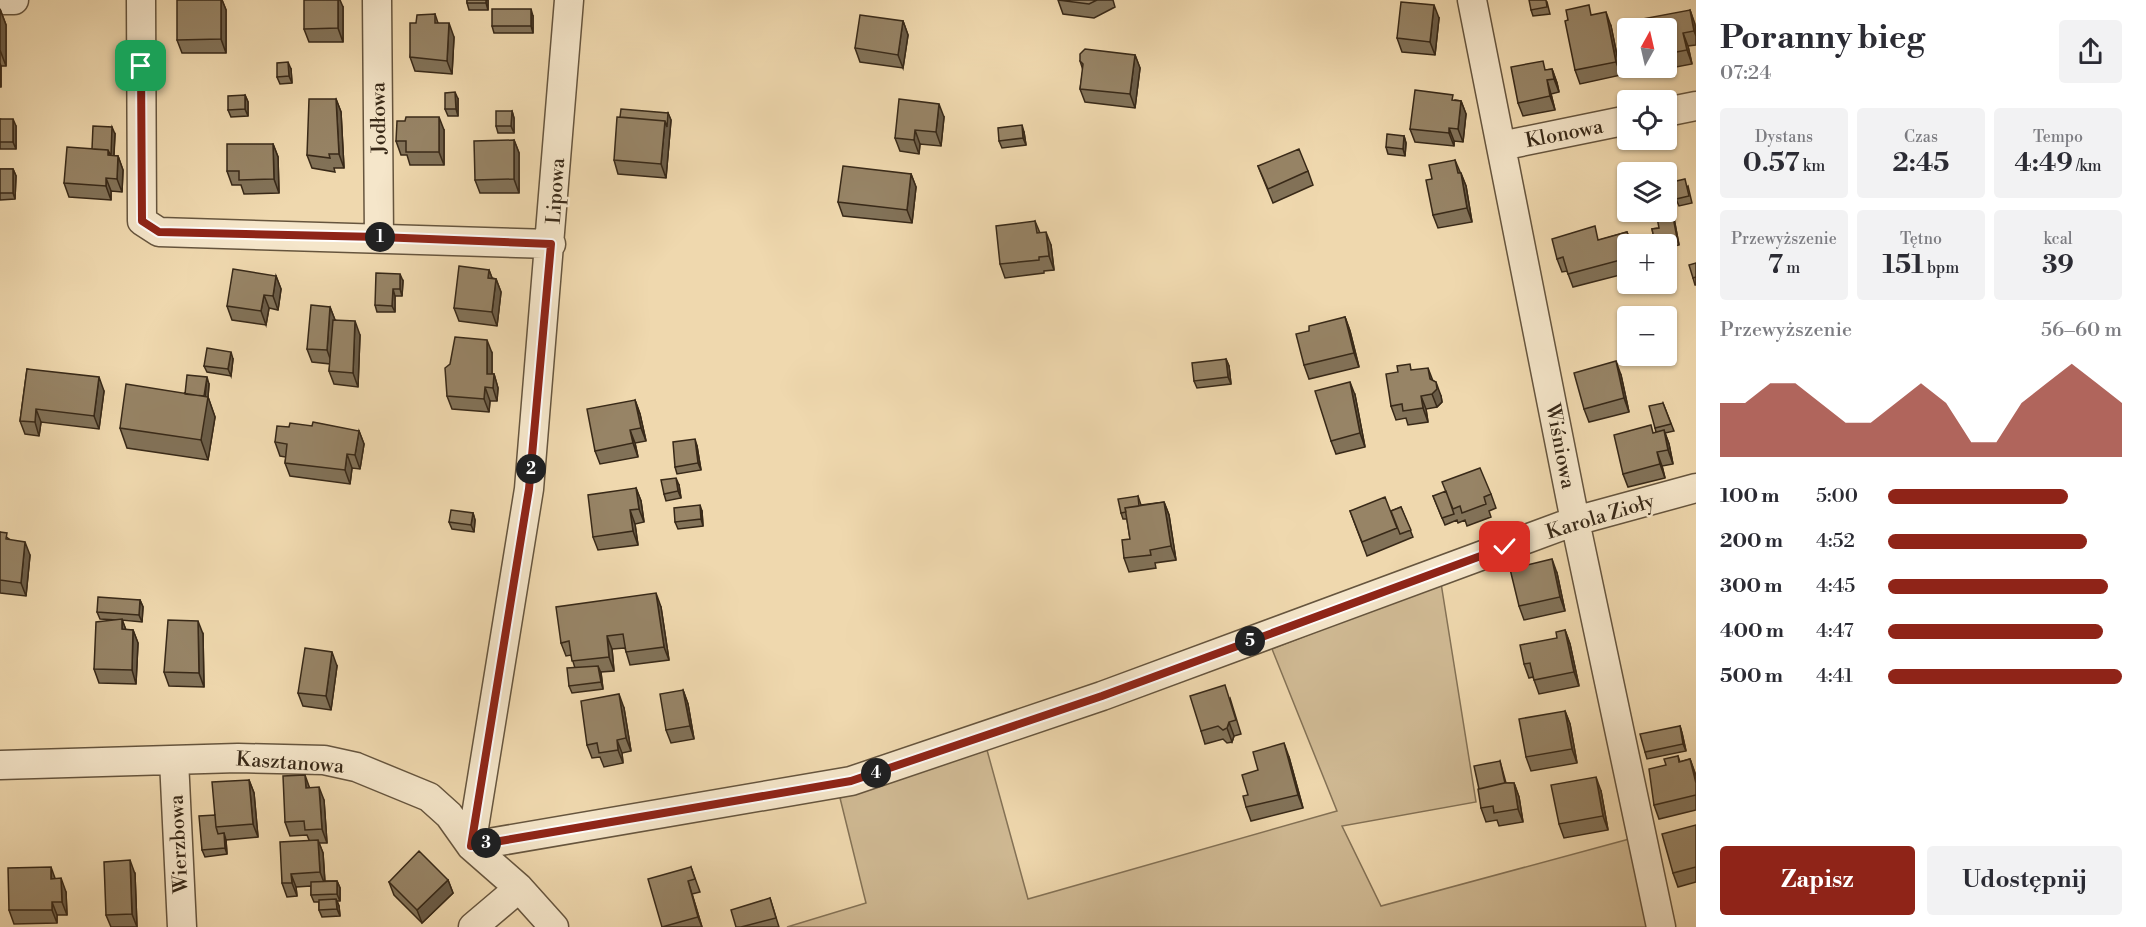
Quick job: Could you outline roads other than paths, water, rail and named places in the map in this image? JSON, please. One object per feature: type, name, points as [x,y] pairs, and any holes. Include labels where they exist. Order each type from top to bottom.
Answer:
[{"type":"street","points":[[0,0],[14,0]]},
{"type":"street","points":[[141,0],[142,221],[159,232],[551,244]]},
{"type":"street","name":"Jodłowa","points":[[377,0],[379,237]]},
{"type":"street","name":"Lipowa","points":[[471,846],[529,489],[551,244],[569,0]]},
{"type":"street","name":"Wiśniowa","points":[[1472,0],[1575,521],[1661,927]]},
{"type":"street","points":[[1677,110],[1696,106]]},
{"type":"street","name":"Klonowa","points":[[1501,146],[1617,122]]},
{"type":"street","name":"Karola Zioły","points":[[471,846],[851,781],[1102,696],[1575,521],[1696,488]]},
{"type":"street","name":"Kasztanowa","points":[[0,765],[238,758],[324,760],[356,767],[429,797],[449,815],[471,846],[519,888],[554,927]]},
{"type":"street","name":"Wierzbowa","points":[[174,760],[182,927]]},
{"type":"street","points":[[473,927],[519,888]]}]
